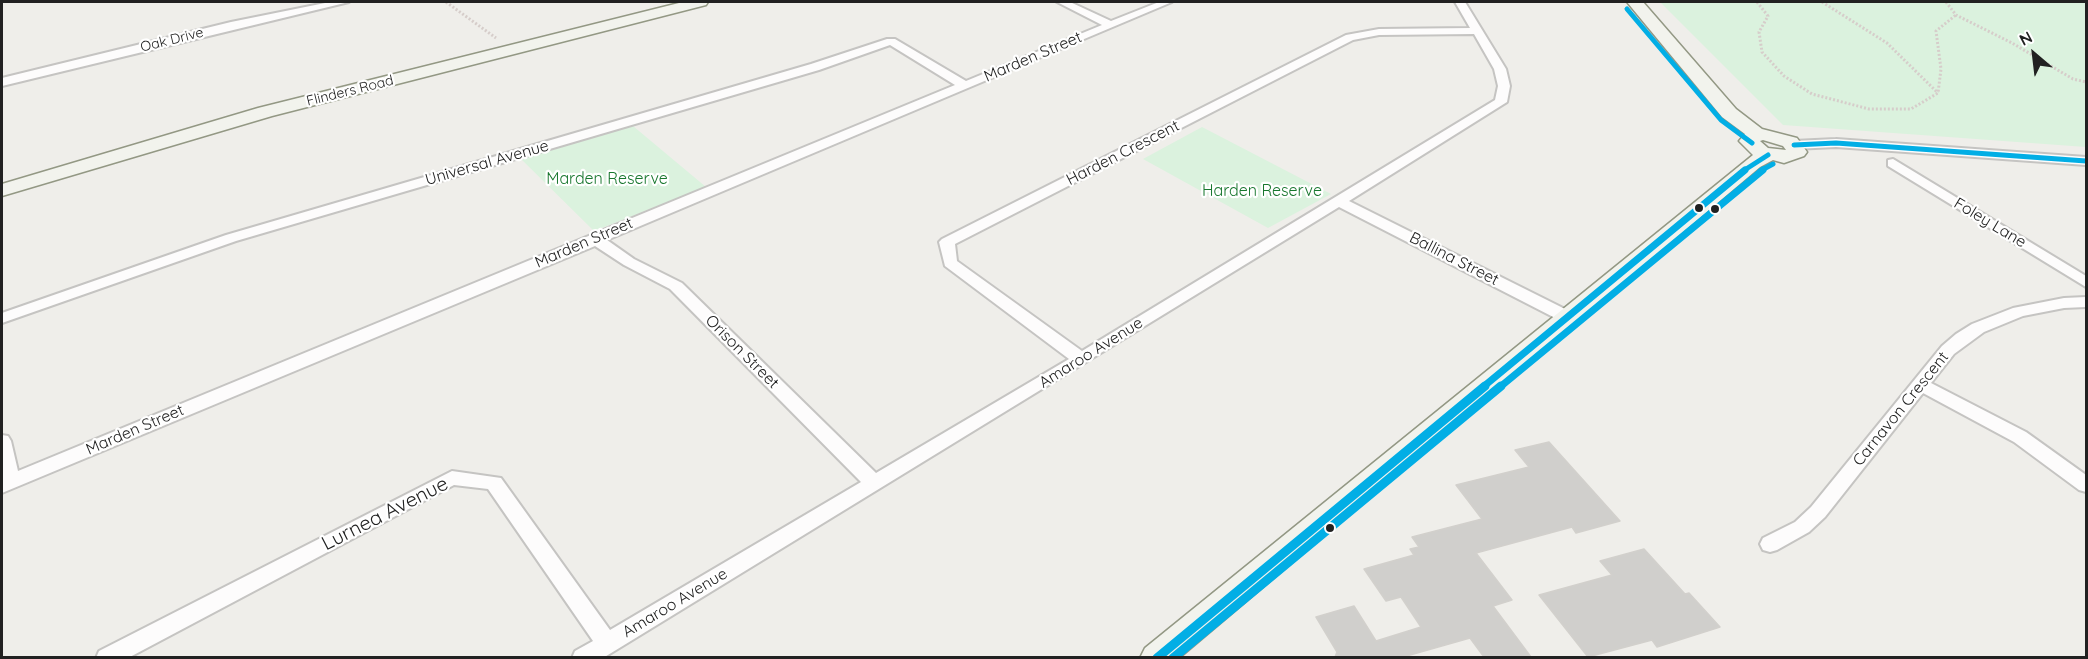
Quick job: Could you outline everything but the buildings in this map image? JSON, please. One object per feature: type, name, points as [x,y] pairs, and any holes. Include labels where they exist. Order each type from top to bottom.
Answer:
[{"type":"street","name":"Oak Drive","points":[[2,82],[231,25],[344,2]]},
{"type":"street","name":"Flinders Road","points":[[2,190],[265,112],[700,2]]},
{"type":"street","points":[[1062,2],[1111,25]]},
{"type":"street","name":"Marden Street","points":[[6,484],[1167,2]]},
{"type":"street","name":"Amaroo Avenue","points":[[583,657],[875,484],[1501,102],[1504,86],[1500,69],[1460,2]]},
{"type":"street","points":[[1635,2],[1729,113],[1763,145],[1790,156],[1797,152],[1794,145],[1836,143],[2086,161]]},
{"type":"street","name":"Harden Crescent","points":[[1081,359],[950,263],[947,242],[1350,38],[1379,32],[1476,31]]},
{"type":"street","name":"Universal Avenue","points":[[2,318],[231,238],[815,67],[891,41],[965,86]]},
{"type":"street","points":[[1156,657],[1753,163],[1763,145]]},
{"type":"street","name":"Foley Lane","points":[[1893,164],[2086,282]]},
{"type":"street","name":"Ballina Street","points":[[1340,202],[1567,317]]},
{"type":"street","name":"Orison Street","points":[[595,239],[629,262],[676,286],[875,484]]},
{"type":"street","name":"Carnavon Crescent","points":[[1770,544],[1802,527],[1818,512],[1948,350],[1978,328],[2040,307],[2086,302]]},
{"type":"street","points":[[1921,385],[2020,437],[2086,485]]},
{"type":"street","points":[[2,441],[6,484]]},
{"type":"street","name":"Lurnea Avenue","points":[[107,657],[452,478],[494,483],[607,643]]},
{"type":"path","points":[[446,2],[496,38]]},
{"type":"path","points":[[1757,2],[1767,16],[1759,32],[1762,52],[1784,76],[1812,94],[1869,109],[1911,109],[1938,93]]},
{"type":"path","points":[[1822,2],[1887,43],[1938,93]]},
{"type":"path","points":[[1946,2],[1956,15],[2012,43],[2073,79],[2086,82]]},
{"type":"path","points":[[1938,93],[1941,69],[1936,31],[1956,15]]},
{"type":"green space","points":[[1660,2],[2086,2],[2086,147],[1783,125]]},
{"type":"green space","name":"Marden Reserve","points":[[633,126],[706,187],[594,231],[521,159]]},
{"type":"green space","name":"Harden Reserve","points":[[1202,127],[1331,194],[1268,228],[1143,159]]},
{"type":"transit line","points":[[1627,9],[1721,120],[1752,143]]},
{"type":"transit line","points":[[1794,145],[1836,143],[2086,161]]},
{"type":"transit line","points":[[1157,658],[1753,163],[1768,155]]},
{"type":"transit line","points":[[1173,658],[1759,172],[1773,164]]}]
